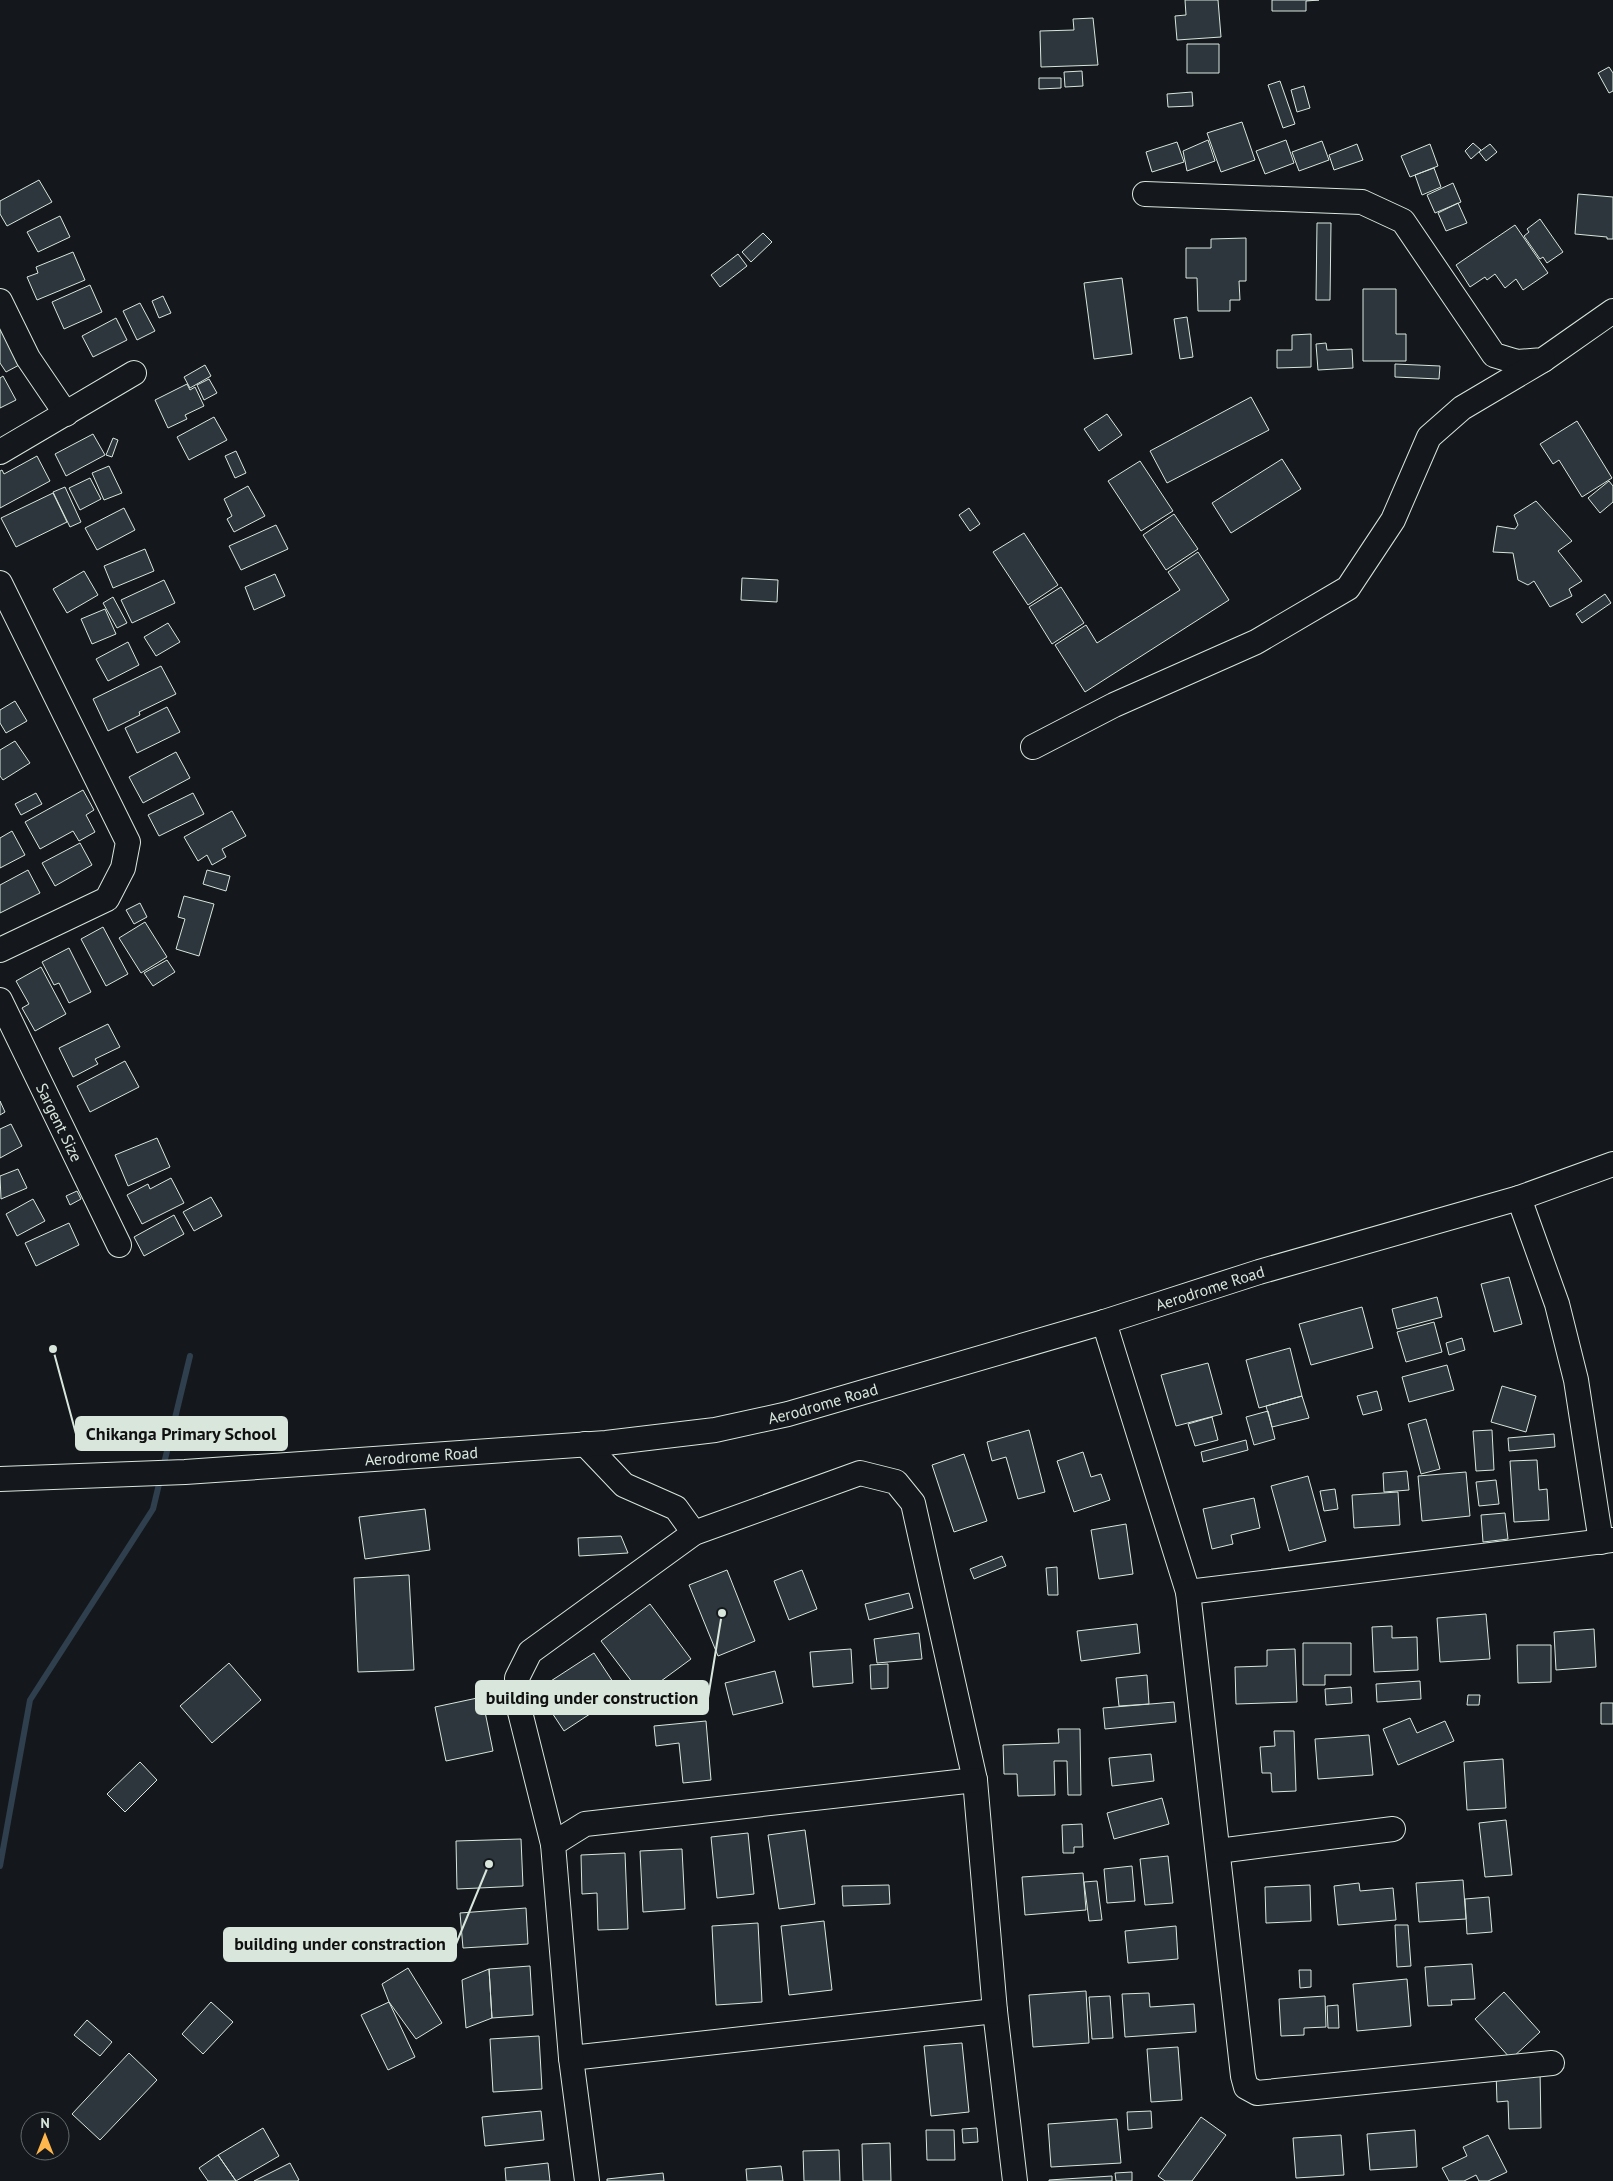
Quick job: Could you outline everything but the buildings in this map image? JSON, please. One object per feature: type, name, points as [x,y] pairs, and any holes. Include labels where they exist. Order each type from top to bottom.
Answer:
[{"type":"street","points":[[1145,194],[1362,202],[1403,221],[1494,355],[1517,362],[1543,360]]},
{"type":"street","points":[[0,301],[28,358],[66,414]]},
{"type":"street","points":[[1033,747],[1114,705],[1256,642],[1348,588],[1393,520],[1429,437],[1462,408],[1543,360],[1613,310]]},
{"type":"street","points":[[0,452],[134,373]]},
{"type":"street","points":[[0,583],[128,842],[123,868],[107,899],[0,950]]},
{"type":"street","name":"Sargent Size","points":[[0,1000],[120,1245]]},
{"type":"street","name":"Aerodrome Road","points":[[0,1479],[185,1472],[585,1444],[715,1430],[788,1414],[1104,1322],[1259,1272],[1519,1198],[1613,1164]]},
{"type":"street","points":[[1188,1592],[1607,1541],[1576,1380],[1557,1304],[1519,1198]]},
{"type":"street","points":[[1104,1322],[1188,1592],[1243,2076],[1246,2087],[1257,2094],[1552,2062]]},
{"type":"street","points":[[585,1444],[624,1485],[676,1508],[694,1533]]},
{"type":"street","points":[[588,2181],[571,2058],[553,1844],[519,1708],[517,1678],[530,1652],[694,1533],[860,1473],[896,1482],[913,1503],[976,1780],[995,2011],[1016,2181]]},
{"type":"street","points":[[553,1844],[585,1824],[976,1780]]},
{"type":"street","points":[[1218,1851],[1393,1829]]},
{"type":"street","points":[[571,2058],[995,2011]]},
{"type":"waterway","points":[[0,1866],[30,1700],[153,1509],[190,1356]]},
{"type":"place","name":"Chikanga Primary School","points":[[53,1349]]},
{"type":"place","name":"building under construction","points":[[722,1613]]},
{"type":"place","name":"building under constraction","points":[[489,1864]]}]
